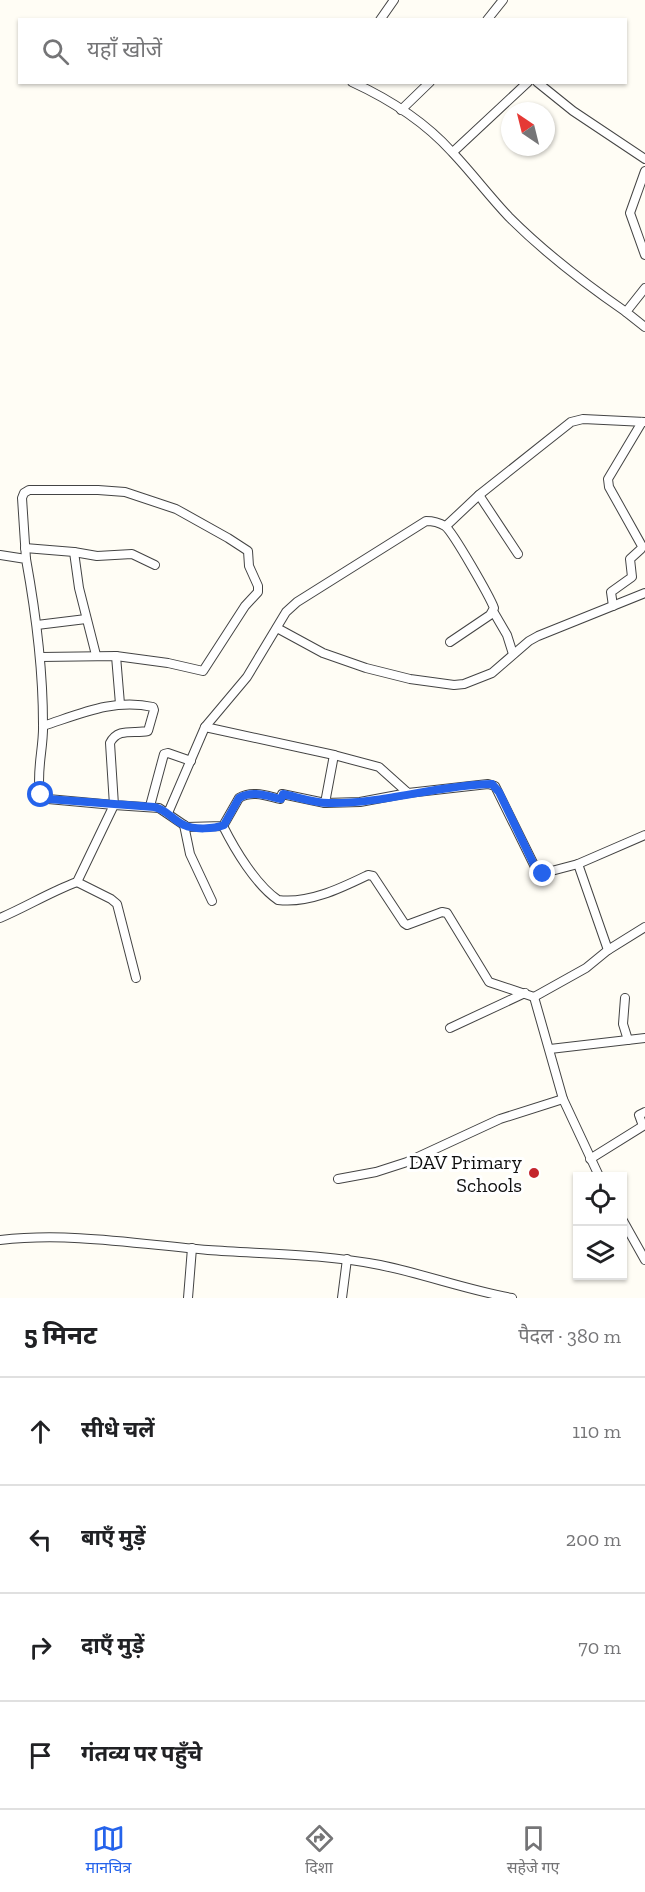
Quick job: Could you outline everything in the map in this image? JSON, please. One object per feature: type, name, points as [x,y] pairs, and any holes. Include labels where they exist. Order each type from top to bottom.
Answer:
[{"type":"street","points":[[381,18],[394,0]]},
{"type":"street","points":[[489,18],[503,0]]},
{"type":"street","points":[[356,84],[380,96],[422,123],[453,152],[510,218],[555,260],[645,327]]},
{"type":"street","points":[[401,110],[428,84]]},
{"type":"street","points":[[453,152],[526,84]]},
{"type":"street","points":[[539,84],[573,111],[645,159]]},
{"type":"street","points":[[645,171],[630,213],[645,255]]},
{"type":"street","points":[[626,312],[645,288]]},
{"type":"street","points":[[446,526],[479,495],[576,420],[644,422]]},
{"type":"street","points":[[613,606],[611,592],[633,574],[630,559],[642,546],[609,487],[608,479],[644,422]]},
{"type":"street","points":[[41,657],[116,656],[168,663],[203,671],[245,606],[258,592],[258,586],[249,566],[248,551],[176,509],[125,492],[29,490],[22,498],[26,559],[41,657],[43,726],[39,789],[41,795],[48,799],[150,806],[168,813],[184,825],[203,828],[223,826]]},
{"type":"street","points":[[479,495],[518,554]]},
{"type":"street","points":[[168,813],[205,727],[248,677],[286,612],[297,602],[421,523],[431,521],[446,526],[481,581],[507,635],[513,654]]},
{"type":"street","points":[[25,548],[97,556],[132,554],[155,565]]},
{"type":"street","points":[[74,552],[79,588],[96,655]]},
{"type":"street","points":[[0,555],[26,559]]},
{"type":"street","points":[[277,628],[323,653],[366,668],[441,684],[464,684],[492,673],[538,636],[645,593]]},
{"type":"street","points":[[450,642],[493,610]]},
{"type":"street","points":[[37,625],[87,620]]},
{"type":"street","points":[[116,656],[120,704]]},
{"type":"street","points":[[0,918],[77,882],[114,805],[110,743],[121,732],[148,731],[154,710],[152,706],[120,704],[43,726]]},
{"type":"street","points":[[205,727],[379,767],[408,793]]},
{"type":"street","points":[[150,806],[164,754],[168,753],[191,761]]},
{"type":"street","points":[[326,803],[334,755]]},
{"type":"street","points":[[223,826],[239,798],[244,795],[258,794],[281,799],[283,794],[326,803],[360,802],[408,793],[492,784],[499,792],[539,874],[578,864],[645,835]]},
{"type":"street","points":[[184,825],[190,854],[212,901]]},
{"type":"street","points":[[223,826],[244,861],[278,900],[307,898],[330,892],[368,875],[373,876],[404,923],[407,925],[442,912],[447,913],[489,982],[530,995]]},
{"type":"street","points":[[578,864],[608,950]]},
{"type":"street","points":[[77,882],[117,904],[136,978]]},
{"type":"street","points":[[450,1028],[530,995],[586,968],[608,950],[645,927]]},
{"type":"street","points":[[530,995],[550,1049],[563,1099],[597,1172]]},
{"type":"street","points":[[625,998],[623,1024],[628,1040]]},
{"type":"street","points":[[550,1049],[645,1038]]},
{"type":"street","points":[[338,1179],[376,1172],[413,1160],[500,1119],[563,1099]]},
{"type":"street","points":[[590,1159],[644,1128],[639,1115],[645,1112]]},
{"type":"street","points":[[626,1226],[645,1260]]},
{"type":"street","points":[[0,1240],[78,1237],[347,1259],[383,1266],[483,1295],[512,1298]]},
{"type":"street","points":[[189,1298],[192,1248]]},
{"type":"street","points":[[342,1298],[347,1259]]},
{"type":"place","name":"DAV Primary Schools","points":[[534,1173]]},
{"type":"route","points":[[41,795],[48,799],[159,808],[187,827],[203,828],[224,825],[239,798],[244,795],[258,794],[281,799],[281,794],[283,794],[326,803],[360,802],[408,793],[492,784],[499,792],[537,871],[543,874]]}]
